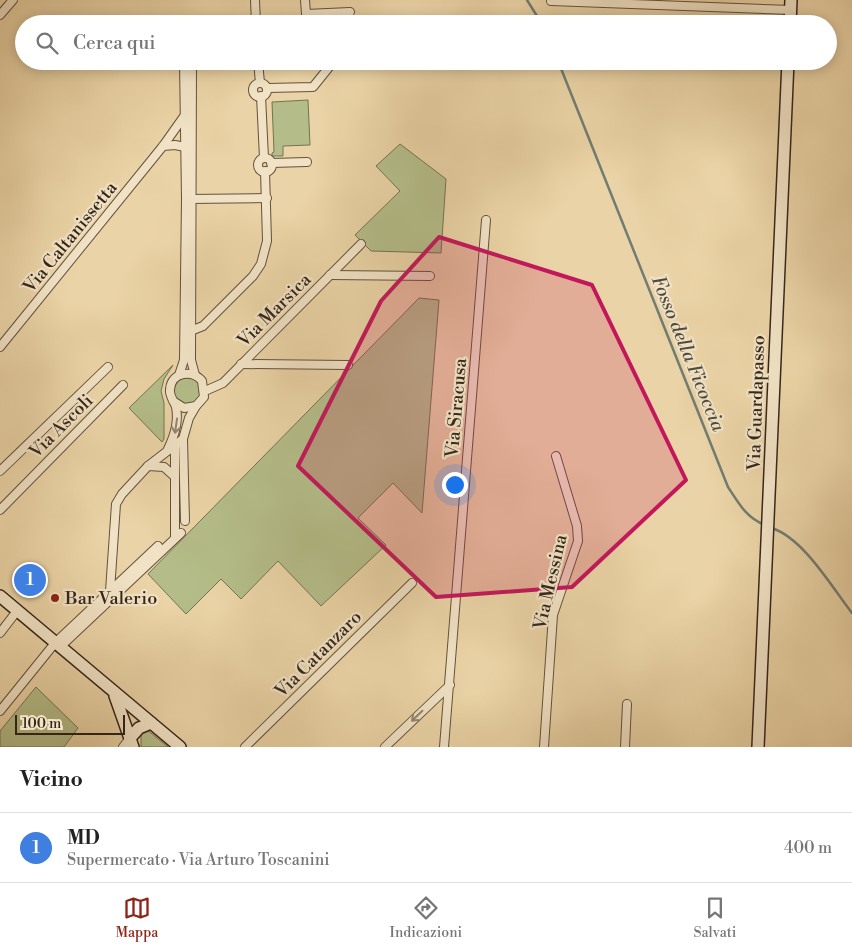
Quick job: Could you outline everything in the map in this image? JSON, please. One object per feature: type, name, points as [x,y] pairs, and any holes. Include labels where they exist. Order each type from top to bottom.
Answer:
[{"type":"street","points":[[0,15],[13,0]]},
{"type":"street","points":[[255,0],[256,15]]},
{"type":"street","points":[[305,0],[306,14],[350,12]]},
{"type":"street","points":[[551,1],[791,5]]},
{"type":"street","points":[[184,70],[185,147],[189,199]]},
{"type":"street","points":[[185,521],[183,439],[189,418],[196,406],[201,402],[205,391],[202,381],[196,375],[192,364],[188,332],[192,70]]},
{"type":"street","points":[[259,70],[260,83],[267,88],[313,87],[327,70]]},
{"type":"street","name":"Via Guardapasso","points":[[758,747],[788,70]]},
{"type":"street","points":[[260,83],[256,84],[254,90],[257,96],[261,96]]},
{"type":"street","points":[[261,96],[266,93],[267,88]]},
{"type":"street","points":[[261,96],[264,158]]},
{"type":"street","name":"Via Caltanissetta","points":[[0,347],[163,146],[185,115]]},
{"type":"street","points":[[163,146],[185,147]]},
{"type":"street","points":[[271,163],[271,168],[265,171],[259,169],[260,159],[264,158],[270,160],[271,163],[307,162]]},
{"type":"street","points":[[188,332],[203,326],[253,276],[261,264],[267,241],[265,171]]},
{"type":"street","points":[[189,199],[266,198]]},
{"type":"street","name":"Via Siracusa","points":[[444,747],[486,220]]},
{"type":"street","name":"Via Marsica","points":[[205,391],[220,385],[361,244]]},
{"type":"street","points":[[330,275],[430,276]]},
{"type":"street","points":[[179,375],[184,360],[188,332]]},
{"type":"street","points":[[241,364],[348,365]]},
{"type":"street","points":[[0,471],[108,367]]},
{"type":"street","points":[[58,645],[178,536],[175,478],[171,448],[176,431],[177,417],[170,390],[174,379],[179,375],[190,373],[196,375]]},
{"type":"street","name":"Via Ascoli","points":[[0,510],[123,385]]},
{"type":"street","points":[[173,401],[184,408],[196,406]]},
{"type":"street","points":[[110,591],[116,504],[122,494],[148,466],[183,439]]},
{"type":"street","name":"Via Messina","points":[[544,747],[554,615],[578,541],[577,526],[556,456]]},
{"type":"street","points":[[148,466],[168,468],[175,478]]},
{"type":"street","points":[[175,506],[185,506]]},
{"type":"street","points":[[0,711],[58,645],[110,591],[158,546]]},
{"type":"street","name":"Via Catanzaro","points":[[245,747],[412,583]]},
{"type":"street","points":[[0,596],[180,747]]},
{"type":"street","points":[[0,633],[18,611]]},
{"type":"street","points":[[385,747],[450,685]]},
{"type":"street","points":[[114,692],[129,744]]},
{"type":"street","points":[[625,747],[626,704]]},
{"type":"street","points":[[129,744],[139,728],[151,722]]},
{"type":"highlighted area","points":[[439,237],[592,285],[686,480],[572,587],[436,597],[298,466],[381,301]]},
{"type":"green space","points":[[308,100],[310,145],[283,146],[283,156],[272,156],[274,152],[272,102]]},
{"type":"green space","points":[[400,144],[446,179],[441,253],[371,251],[355,235],[400,191],[376,166]]},
{"type":"green space","points":[[419,298],[439,300],[422,513],[393,483],[358,518],[386,545],[321,606],[278,561],[241,599],[221,579],[186,614],[148,574]]},
{"type":"green space","points":[[173,365],[164,379],[161,391],[164,403],[164,439],[162,442],[129,408]]},
{"type":"green space","points":[[187,376],[197,380],[201,390],[197,400],[187,404],[177,400],[173,390],[177,380]]},
{"type":"green space","points":[[36,687],[78,728],[64,747],[0,747],[0,731]]},
{"type":"green space","points":[[146,729],[168,747],[141,747],[141,735]]},
{"type":"waterway","name":"Fosso della Ficoccia","points":[[527,0],[536,15]]},
{"type":"waterway","name":"Fosso della Ficoccia","points":[[562,70],[728,487],[748,514],[765,525]]},
{"type":"waterway","name":"Fosso della Ficoccia","points":[[772,528],[795,542],[806,553],[852,613]]},
{"type":"place","name":"MD","points":[[30,580]]},
{"type":"place","name":"Bar Valerio","points":[[55,598]]}]
